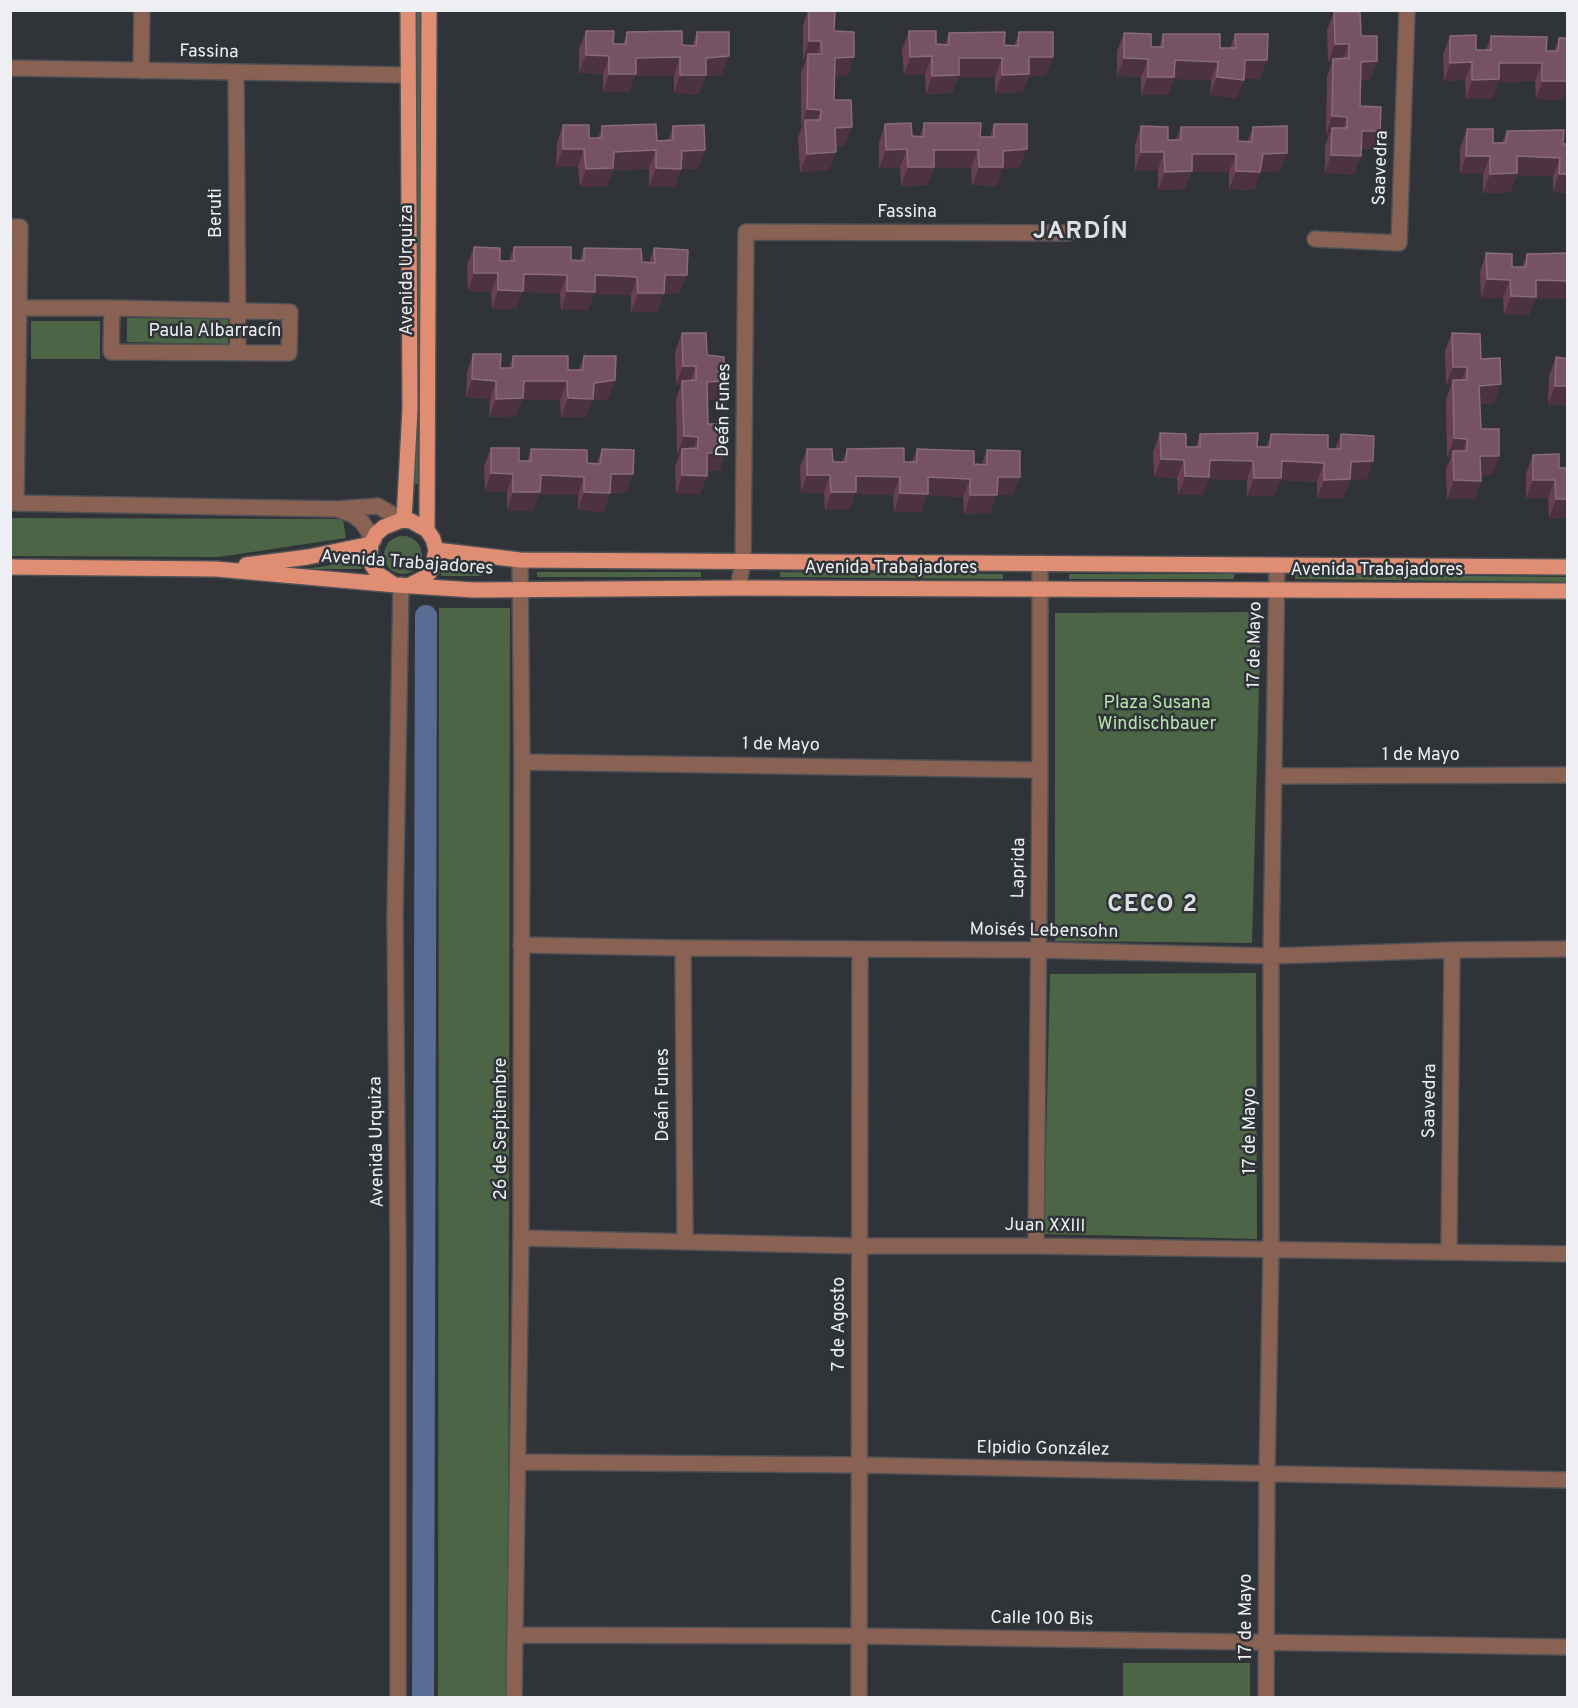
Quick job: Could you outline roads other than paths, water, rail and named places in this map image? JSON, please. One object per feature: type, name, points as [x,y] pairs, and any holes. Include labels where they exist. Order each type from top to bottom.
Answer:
[{"type":"main road","name":"Avenida Urquiza","points":[[403,520],[410,409],[408,10]]},
{"type":"main road","name":"Avenida Urquiza","points":[[427,530],[429,10]]},
{"type":"main road","points":[[403,520],[420,525],[427,530],[436,550],[435,560],[432,569],[418,582],[402,585],[386,581],[378,574],[372,565],[370,555],[372,542],[384,526],[403,520]]},
{"type":"main road","name":"Avenida Trabajadores","points":[[216,569],[308,557],[372,542]]},
{"type":"main road","name":"Avenida Trabajadores","points":[[436,550],[520,560],[1568,567]]},
{"type":"main road","name":"Avenida Trabajadores","points":[[10,567],[216,569],[474,590],[738,588],[1568,591]]},
{"type":"street","points":[[141,70],[142,10]]},
{"type":"street","name":"Saavedra","points":[[1315,239],[1399,243],[1407,10]]},
{"type":"street","name":"Fassina","points":[[10,68],[407,75]]},
{"type":"street","name":"Beruti","points":[[236,73],[237,352]]},
{"type":"street","points":[[13,503],[14,348],[18,308],[15,227]]},
{"type":"street","name":"Fassina","points":[[746,232],[1068,233]]},
{"type":"street","name":"Deán Funes","points":[[738,588],[743,562],[746,232]]},
{"type":"street","name":"Paula Albarracín","points":[[18,308],[112,309],[290,312],[289,353],[111,352],[112,309]]},
{"type":"street","name":"Avenida Trabajadores","points":[[13,503],[338,510],[378,506],[403,520]]},
{"type":"street","name":"Avenida Trabajadores","points":[[338,510],[362,522],[372,542]]},
{"type":"street","name":"26 de Septiembre","points":[[514,1698],[522,1238],[520,560]]},
{"type":"street","name":"Laprida","points":[[1036,1246],[1040,563]]},
{"type":"street","name":"17 de Mayo","points":[[1266,1698],[1271,1250],[1271,956],[1277,565]]},
{"type":"street","name":"Avenida Urquiza","points":[[398,1698],[395,916],[402,585]]},
{"type":"street","name":"1 de Mayo","points":[[522,762],[1040,770]]},
{"type":"street","name":"1 de Mayo","points":[[1274,776],[1568,776]]},
{"type":"street","name":"Moisés Lebensohn","points":[[521,945],[1038,950],[1271,956],[1568,949]]},
{"type":"street","name":"Deán Funes","points":[[683,948],[685,1242]]},
{"type":"street","name":"7 de Agosto","points":[[859,1698],[860,950]]},
{"type":"street","name":"Saavedra","points":[[1449,1252],[1452,950]]},
{"type":"street","name":"Juan XXIII","points":[[522,1238],[860,1246],[1036,1246],[1568,1254]]},
{"type":"street","name":"Elpidio González","points":[[518,1462],[860,1465],[1568,1480]]},
{"type":"street","name":"Calle 100 Bis","points":[[515,1635],[858,1636],[1568,1647]]},
{"type":"waterway","points":[[423,1698],[426,616]]},
{"type":"district","name":"JARDÍN","points":[[1081,233]]},
{"type":"district","name":"CECO 2","points":[[1153,906]]},
{"type":"park label","name":"Plaza Susana Windischbauer","points":[[1157,714]]}]
